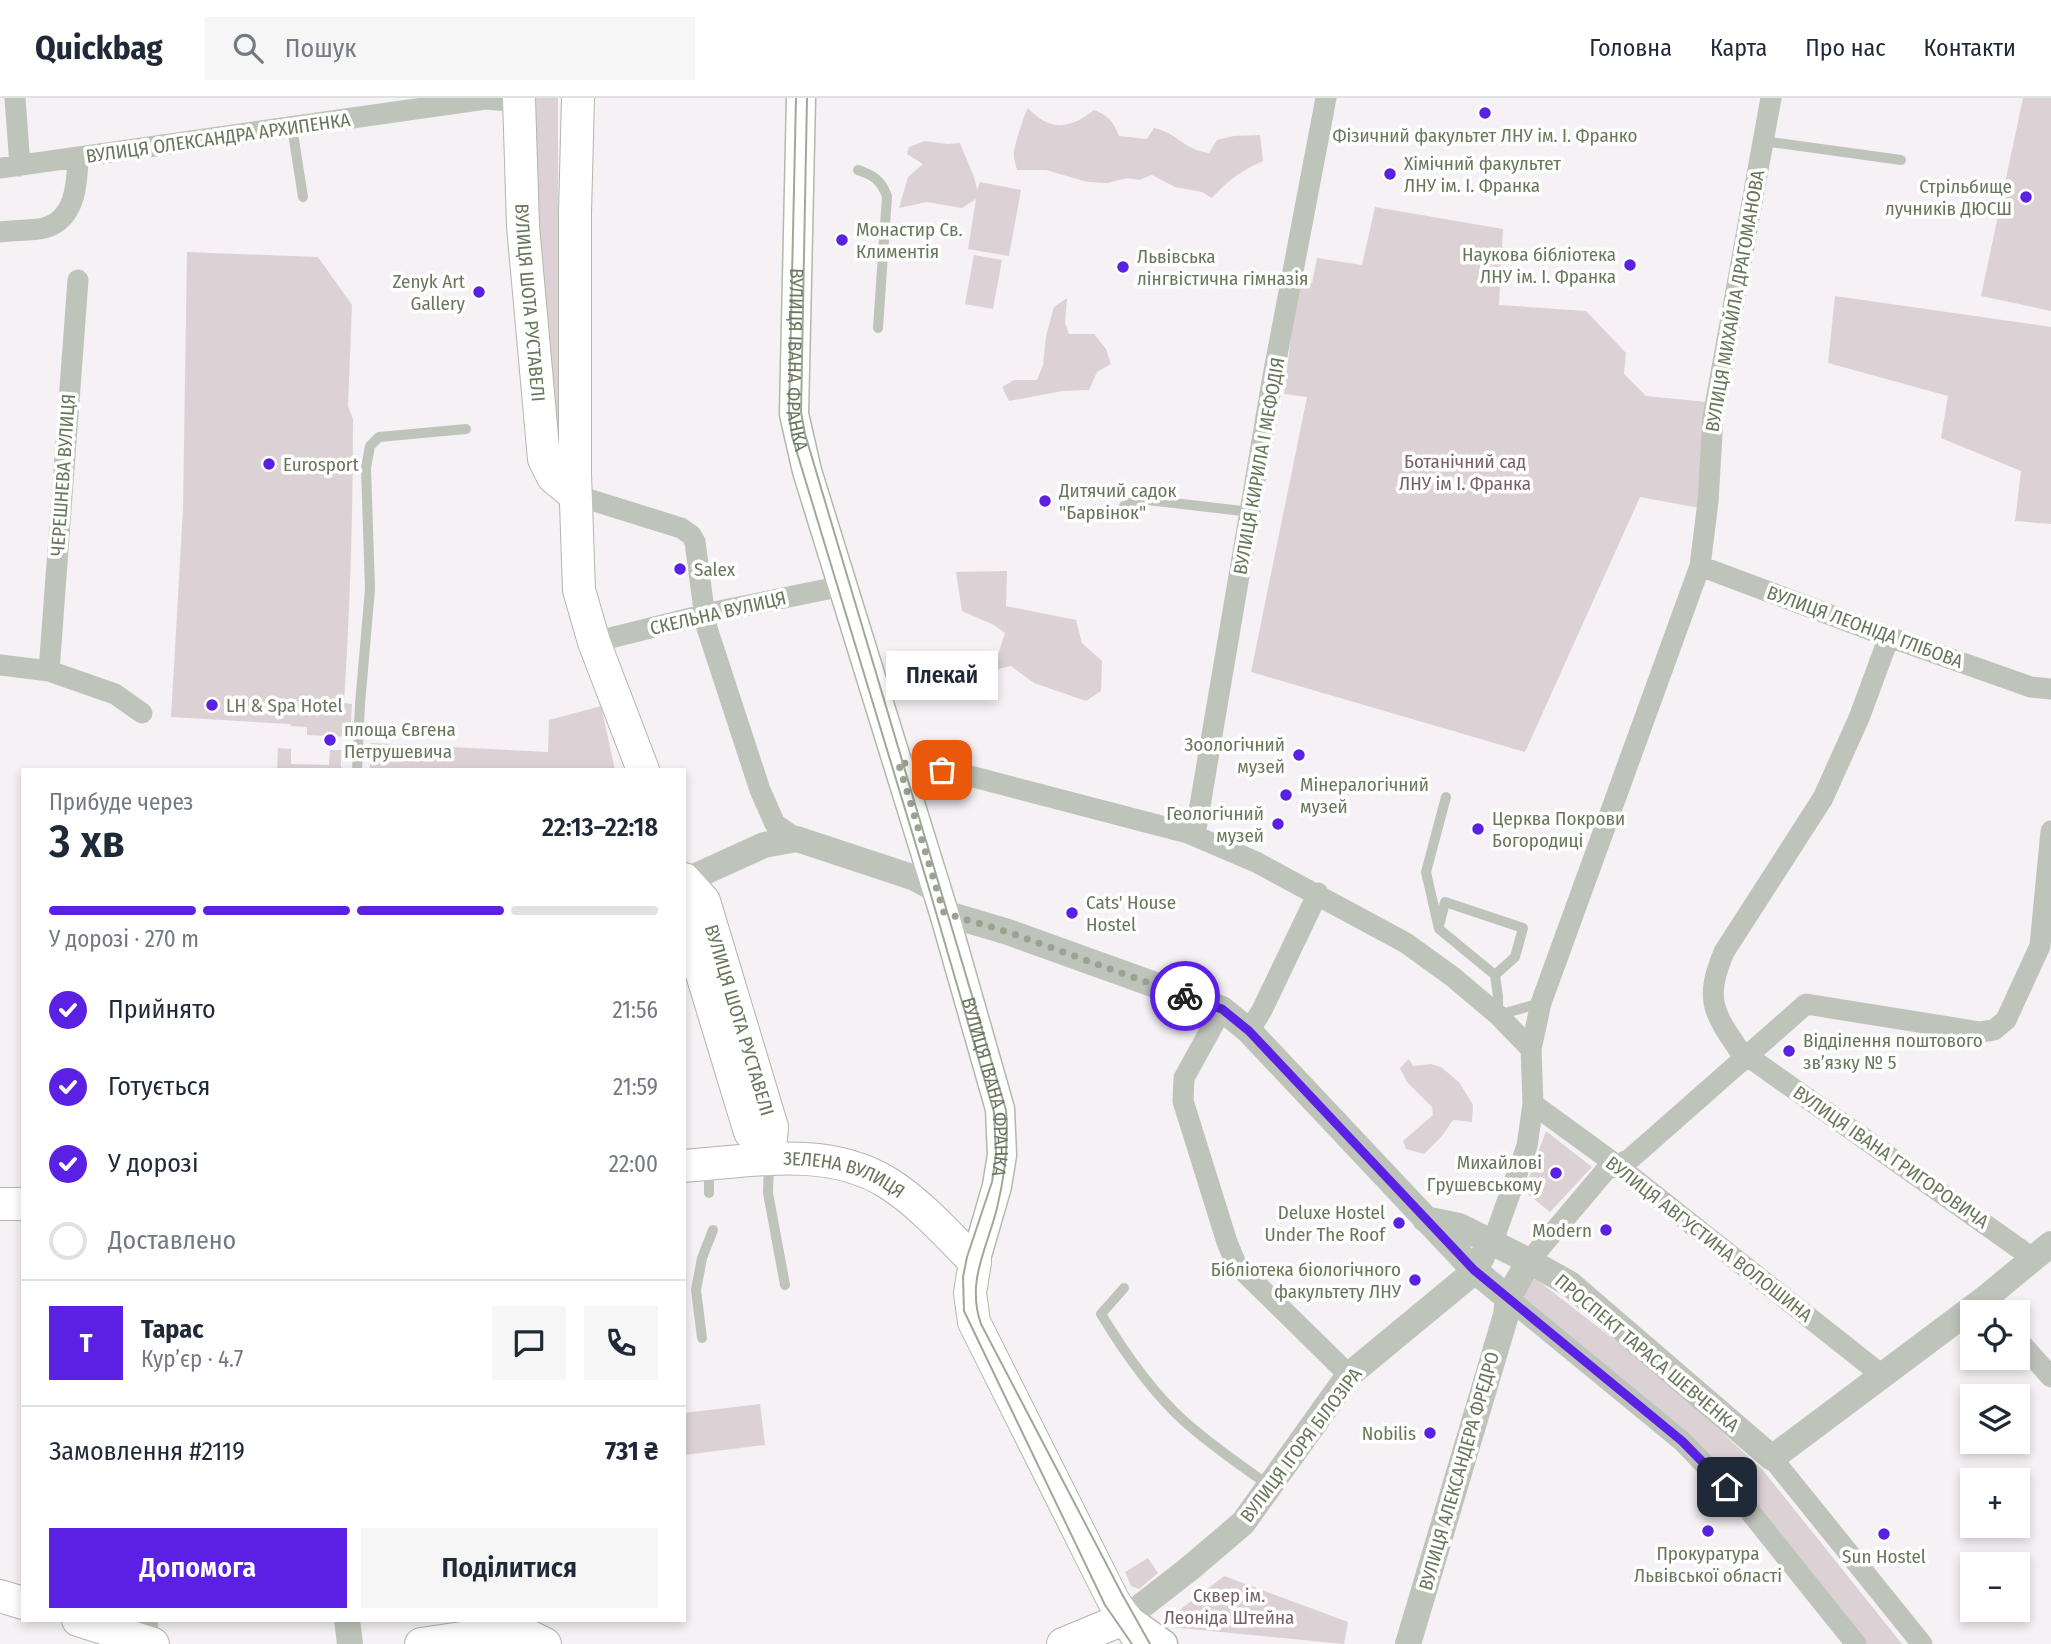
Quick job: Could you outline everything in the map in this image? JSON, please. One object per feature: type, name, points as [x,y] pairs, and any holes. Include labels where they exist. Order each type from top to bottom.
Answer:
[{"type":"main road","name":"ВУЛИЦЯ ШОТА РУСТАВЕЛІ","points":[[578,98],[575,213],[575,495],[579,590],[594,642],[642,768]]},
{"type":"main road","name":"ВУЛИЦЯ ІВАНА ФРАНКА","points":[[801,98],[794,414],[807,471],[941,901],[1000,1109],[1002,1155],[998,1186],[975,1262],[970,1293],[974,1322],[1113,1600],[1134,1631]]},
{"type":"main road","name":"ВУЛИЦЯ ШОТА РУСТАВЕЛІ","points":[[519,100],[523,226],[544,459],[553,477],[575,495]]},
{"type":"main road","name":"ВУЛИЦЯ ШОТА РУСТАВЕЛІ","points":[[686,882],[704,901],[772,1127],[769,1159]]},
{"type":"main road","name":"ВУЛИЦЯ ШОТА РУСТАВЕЛІ","points":[[686,922],[750,1132],[769,1159]]},
{"type":"main road","name":"ЗЕЛЕНА ВУЛИЦЯ","points":[[701,1174],[769,1159],[799,1158],[840,1163],[887,1182],[922,1210],[975,1262]]},
{"type":"main road","points":[[0,1204],[21,1204]]},
{"type":"main road","points":[[0,1596],[21,1602]]},
{"type":"main road","points":[[87,1622],[150,1636]]},
{"type":"main road","points":[[421,1644],[516,1625],[545,1644]]},
{"type":"main road","points":[[1063,1644],[1134,1631],[1163,1644]]},
{"type":"street","points":[[10,167],[15,98]]},
{"type":"street","name":"ВУЛИЦЯ КИРИЛА І МЕФОДІЯ","points":[[1195,835],[1273,376],[1326,98]]},
{"type":"street","name":"ВУЛИЦЯ МИХАЙЛА ДРАГОМАНОВА","points":[[1533,1104],[1531,1049],[1541,1003],[1700,566],[1708,502],[1713,418],[1771,98]]},
{"type":"street","name":"ВУЛИЦЯ ОЛЕКСАНДРА АРХИПЕНКА","points":[[10,167],[486,99],[519,100]]},
{"type":"street","points":[[0,232],[45,228],[60,220],[76,191],[78,159]]},
{"type":"street","name":"ЧЕРЕШНЕВА ВУЛИЦЯ","points":[[49,671],[78,280]]},
{"type":"street","points":[[575,495],[681,528],[691,535],[695,542],[708,633],[760,790],[775,824],[797,839],[915,878],[941,901],[1008,932],[1222,1009],[1249,1031],[1474,1270],[1682,1441],[1747,1508],[1856,1644]]},
{"type":"street","name":"ВУЛИЦЯ ЛЕОНІДА ГЛІБОВА","points":[[1700,566],[1889,637],[2041,688],[2051,706]]},
{"type":"street","name":"СКЕЛЬНА ВУЛИЦЯ","points":[[594,642],[841,579]]},
{"type":"street","name":"ВУЛИЦЯ ІВАНА ГРИГОРОВИЧА","points":[[1889,637],[1859,718],[1823,798],[1724,953],[1716,972],[1712,995],[1722,1024],[1739,1050],[2042,1251]]},
{"type":"street","points":[[0,665],[49,671],[115,694],[142,713]]},
{"type":"street","points":[[898,762],[966,775],[1195,835],[1256,862],[1318,893],[1406,943],[1453,977],[1498,1015],[1531,1049]]},
{"type":"street","points":[[1508,1298],[1529,1261],[1606,1170],[1630,1160],[1806,1004],[1980,1032],[1994,1030],[2006,1020],[2045,947],[2051,831]]},
{"type":"street","points":[[686,879],[764,845],[797,839]]},
{"type":"street","points":[[1249,1031],[1262,1010],[1318,893]]},
{"type":"street","points":[[1222,1009],[1184,1078],[1182,1101],[1227,1242],[1236,1264],[1349,1375]]},
{"type":"street","points":[[1474,1270],[1493,1241],[1527,1146],[1533,1104]]},
{"type":"street","name":"ВУЛИЦЯ АВГУСТИНА ВОЛОШИНА","points":[[1533,1104],[1618,1166],[1883,1376]]},
{"type":"street","name":"ПРОСПЕКТ ТАРАСА ШЕВЧЕНКА","points":[[1425,1219],[1459,1226],[1493,1241],[1570,1284],[1772,1458],[1922,1644]]},
{"type":"street","points":[[1994,1300],[2042,1251]]},
{"type":"street","name":"ВУЛИЦЯ ІГОРЯ БІЛОЗІРА","points":[[1134,1631],[1189,1569],[1243,1523],[1349,1375],[1474,1270]]},
{"type":"street","name":"ВУЛИЦЯ АЛЕКСАНДЕРА ФРЕДРО","points":[[1408,1644],[1506,1315],[1508,1298]]},
{"type":"street","points":[[1772,1458],[1883,1376],[1960,1325]]},
{"type":"street","points":[[2030,1353],[2051,1377]]},
{"type":"street","points":[[347,1622],[350,1644]]},
{"type":"lane","points":[[292,127],[303,197]]},
{"type":"lane","points":[[1763,141],[1901,160]]},
{"type":"lane","points":[[858,170],[872,175],[883,185],[887,196],[878,328]]},
{"type":"lane","points":[[357,768],[359,704],[370,589],[366,468],[370,446],[379,437],[466,429]]},
{"type":"lane","points":[[1124,506],[1139,499],[1251,512]]},
{"type":"lane","points":[[1446,797],[1426,872],[1439,929],[1495,975],[1498,1015],[1541,1003]]},
{"type":"lane","points":[[1439,929],[1445,902],[1523,928],[1515,957],[1495,975]]},
{"type":"lane","points":[[769,1159],[768,1193],[785,1284]]},
{"type":"lane","points":[[702,1338],[696,1290],[702,1258],[713,1230]]},
{"type":"lane","points":[[1124,1288],[1101,1314],[1116,1338],[1153,1388],[1185,1422],[1270,1486]]},
{"type":"green space","points":[[531,98],[558,98],[558,247],[563,428],[556,446],[551,444]]},
{"type":"green space","name":"Стрільбище лучників ДЮСШ","points":[[2023,98],[2051,98],[2051,311],[1981,296]]},
{"type":"green space","points":[[1028,108],[1044,121],[1060,125],[1077,121],[1094,110],[1110,120],[1119,136],[1147,139],[1154,128],[1169,133],[1192,148],[1209,153],[1217,140],[1260,135],[1263,161],[1235,176],[1212,198],[1202,192],[1175,187],[1152,175],[1139,180],[1127,178],[1108,183],[1087,182],[1046,170],[1017,170],[1014,149]]},
{"type":"green space","points":[[925,141],[960,143],[977,190],[980,182],[1021,190],[1009,256],[968,249],[976,199],[962,208],[927,202],[899,208],[908,177],[923,164],[907,154],[909,147]]},
{"type":"green space","name":"Ботанічний сад ЛНУ ім І. Франка","points":[[1375,207],[1503,229],[1499,305],[1586,311],[1626,353],[1624,374],[1646,396],[1707,402],[1699,508],[1640,497],[1525,752],[1251,672],[1307,397],[1284,394],[1298,279],[1312,283],[1317,258],[1362,265]]},
{"type":"green space","name":"Eurosport","points":[[187,252],[318,257],[352,305],[348,406],[353,419],[352,526],[344,703],[352,704],[350,737],[307,735],[307,727],[290,724],[171,717],[183,509]]},
{"type":"green space","points":[[974,255],[1002,260],[993,309],[965,304]]},
{"type":"green space","points":[[1835,296],[2051,327],[2051,524],[2015,521],[2021,471],[1941,438],[1948,396],[1828,363]]},
{"type":"green space","points":[[1067,298],[1065,323],[1069,334],[1094,334],[1106,349],[1111,364],[1097,372],[1089,390],[1063,391],[1009,401],[1002,387],[1014,380],[1037,380],[1043,365],[1046,336],[1054,307]]},
{"type":"green space","points":[[1007,571],[1006,606],[1076,620],[1082,643],[1102,661],[1101,691],[1086,701],[1034,683],[1011,666],[998,669],[997,657],[1005,633],[994,625],[962,611],[956,572]]},
{"type":"green space","name":"площа Євгена Петрушевича","points":[[601,706],[615,768],[370,768],[371,743],[548,752],[549,720]]},
{"type":"green space","points":[[278,748],[291,749],[291,764],[329,765],[330,750],[341,750],[342,768],[277,768]]},
{"type":"green space","points":[[1409,1059],[1413,1066],[1431,1064],[1441,1067],[1459,1082],[1473,1105],[1472,1122],[1453,1120],[1424,1154],[1406,1149],[1403,1141],[1433,1115],[1432,1107],[1407,1082],[1400,1068]]},
{"type":"green space","points":[[1546,1131],[1592,1167],[1550,1212],[1524,1191]]},
{"type":"green space","points":[[1536,1279],[1652,1369],[1762,1469],[1902,1644],[1860,1644],[1750,1506],[1519,1301],[1528,1281]]},
{"type":"green space","points":[[760,1404],[765,1445],[686,1455],[686,1413]]},
{"type":"green space","points":[[1148,1558],[1158,1573],[1139,1589],[1131,1586],[1125,1572]]},
{"type":"green space","name":"Сквер ім. Леоніда Штейна","points":[[1224,1576],[1348,1622],[1344,1644],[1159,1626]]},
{"type":"tram line","points":[[796,98],[789,413],[792,436],[994,1112],[996,1155],[992,1182],[967,1257],[963,1277],[964,1311],[1105,1605],[1132,1644]]},
{"type":"tram line","points":[[807,98],[801,412],[805,434],[1006,1110],[1007,1147],[1004,1171],[997,1208],[977,1279],[977,1308],[981,1324],[1150,1644]]},
{"type":"way so far","points":[[942,770],[898,762],[944,913],[1008,932],[1185,996]]},
{"type":"place","name":"Фізичний факультет ЛНУ ім. І. Франко","points":[[1485,113]]},
{"type":"place","name":"Хімічний факультет ЛНУ ім. І. Франка","points":[[1390,174]]},
{"type":"place","name":"Стрільбище лучників ДЮСШ","points":[[2026,197]]},
{"type":"place","name":"Монастир Св. Климентія","points":[[842,240]]},
{"type":"place","name":"Наукова бібліотека ЛНУ ім. І. Франка","points":[[1630,265]]},
{"type":"place","name":"Львівська лінгвістична гімназія","points":[[1123,267]]},
{"type":"place","name":"Zenyk Art Gallery","points":[[479,292]]},
{"type":"place","name":"Eurosport","points":[[269,464]]},
{"type":"place","name":"Дитячий садок \"Барвінок\"","points":[[1045,501]]},
{"type":"place","name":"Salex","points":[[680,569]]},
{"type":"place","name":"LH & Spa Hotel","points":[[212,705]]},
{"type":"place","name":"площа Євгена Петрушевича","points":[[330,740]]},
{"type":"place","name":"Зоологічний музей","points":[[1299,755]]},
{"type":"place","name":"Плекай","points":[[942,770]]},
{"type":"place","name":"Мінералогічний музей","points":[[1286,795]]},
{"type":"place","name":"Геологічний музей","points":[[1278,824]]},
{"type":"place","name":"Церква Покрови Богородиці","points":[[1478,829]]},
{"type":"place","name":"Cats' House Hostel","points":[[1072,913]]},
{"type":"place","name":"Відділення поштового зв’язку № 5","points":[[1789,1051]]},
{"type":"place","name":"Михайлові Грушевському","points":[[1556,1173]]},
{"type":"place","name":"Deluxe Hostel Under The Roof","points":[[1399,1223]]},
{"type":"place","name":"Modern","points":[[1606,1230]]},
{"type":"place","name":"Бібліотека біологічного факультету ЛНУ","points":[[1415,1280]]},
{"type":"place","name":"Nobilis","points":[[1430,1433]]},
{"type":"place","name":"Прокуратура Львівської області","points":[[1708,1531]]},
{"type":"place","name":"Sun Hostel","points":[[1884,1534]]},
{"type":"route","points":[[1185,996],[1222,1009],[1249,1031],[1474,1270],[1682,1441],[1727,1487]]}]
